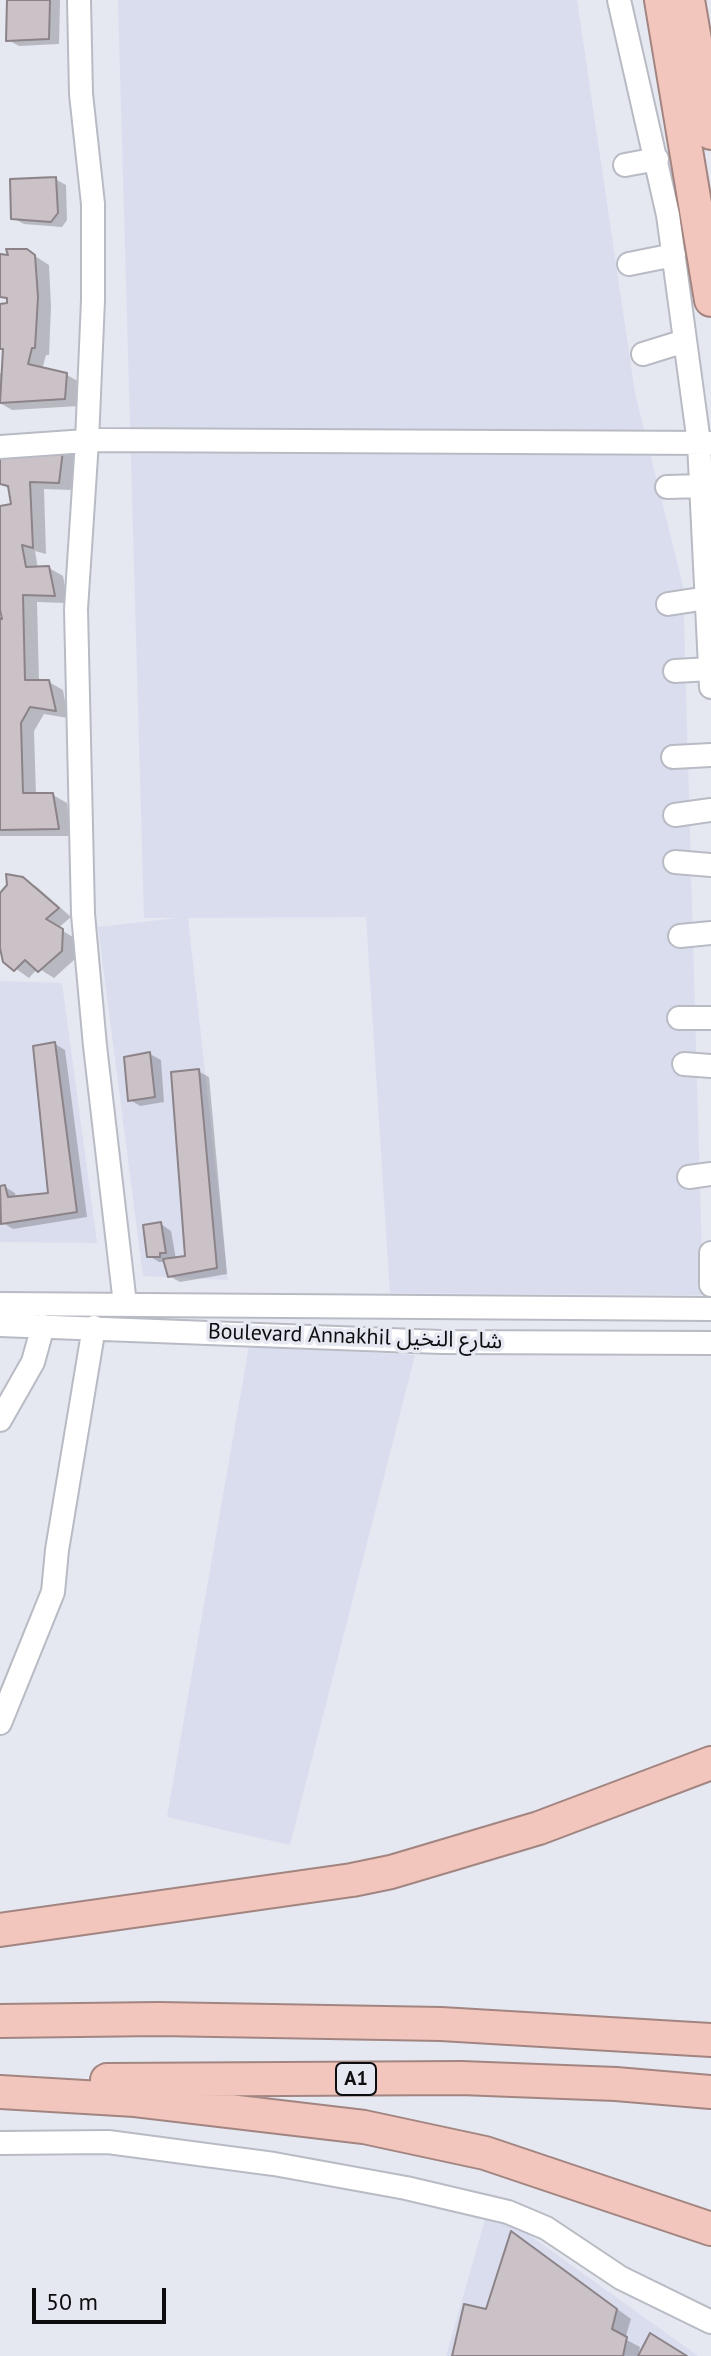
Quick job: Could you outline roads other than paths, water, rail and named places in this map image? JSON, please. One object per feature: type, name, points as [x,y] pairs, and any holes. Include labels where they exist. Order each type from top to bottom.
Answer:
[{"type":"highway","points":[[661,0],[711,300]]},
{"type":"highway","points":[[688,0],[711,133]]},
{"type":"highway","points":[[0,1930],[391,1872],[539,1828],[711,1763]]},
{"type":"highway","points":[[0,2021],[159,2019],[441,2024],[711,2040]]},
{"type":"highway","name":"A1","points":[[0,2089],[116,2079],[461,2078],[616,2084],[711,2092]]},
{"type":"highway","points":[[0,2089],[135,2100],[364,2127],[485,2153],[711,2229]]},
{"type":"street","points":[[79,0],[81,94],[93,204],[93,300],[76,609],[83,914],[96,1062],[125,1304]]},
{"type":"street","points":[[619,0],[657,159],[685,341],[705,443],[702,486],[711,687]]},
{"type":"street","points":[[625,165],[657,159]]},
{"type":"street","points":[[629,264],[674,255]]},
{"type":"street","points":[[643,354],[685,341]]},
{"type":"street","points":[[0,447],[87,441],[705,443]]},
{"type":"street","points":[[667,487],[702,486]]},
{"type":"street","points":[[668,604],[707,598]]},
{"type":"street","points":[[675,671],[710,669]]},
{"type":"street","points":[[673,757],[711,755]]},
{"type":"street","points":[[675,815],[711,810]]},
{"type":"street","points":[[675,862],[711,865]]},
{"type":"street","points":[[680,936],[711,933]]},
{"type":"street","points":[[679,1018],[711,1018]]},
{"type":"street","points":[[684,1064],[711,1066]]},
{"type":"street","points":[[711,1253],[711,1285]]},
{"type":"street","name":"Boulevard Annakhil شارع النخيل","points":[[0,1304],[711,1309]]},
{"type":"street","name":"Boulevard Annakhil شارع النخيل","points":[[0,1325],[441,1342],[711,1343]]},
{"type":"street","points":[[0,1420],[33,1362],[43,1326]]},
{"type":"street","points":[[0,1723],[53,1592],[57,1550],[94,1327]]},
{"type":"street","points":[[0,2143],[108,2142],[274,2164],[406,2188],[508,2212],[546,2228],[621,2278],[711,2322]]}]
